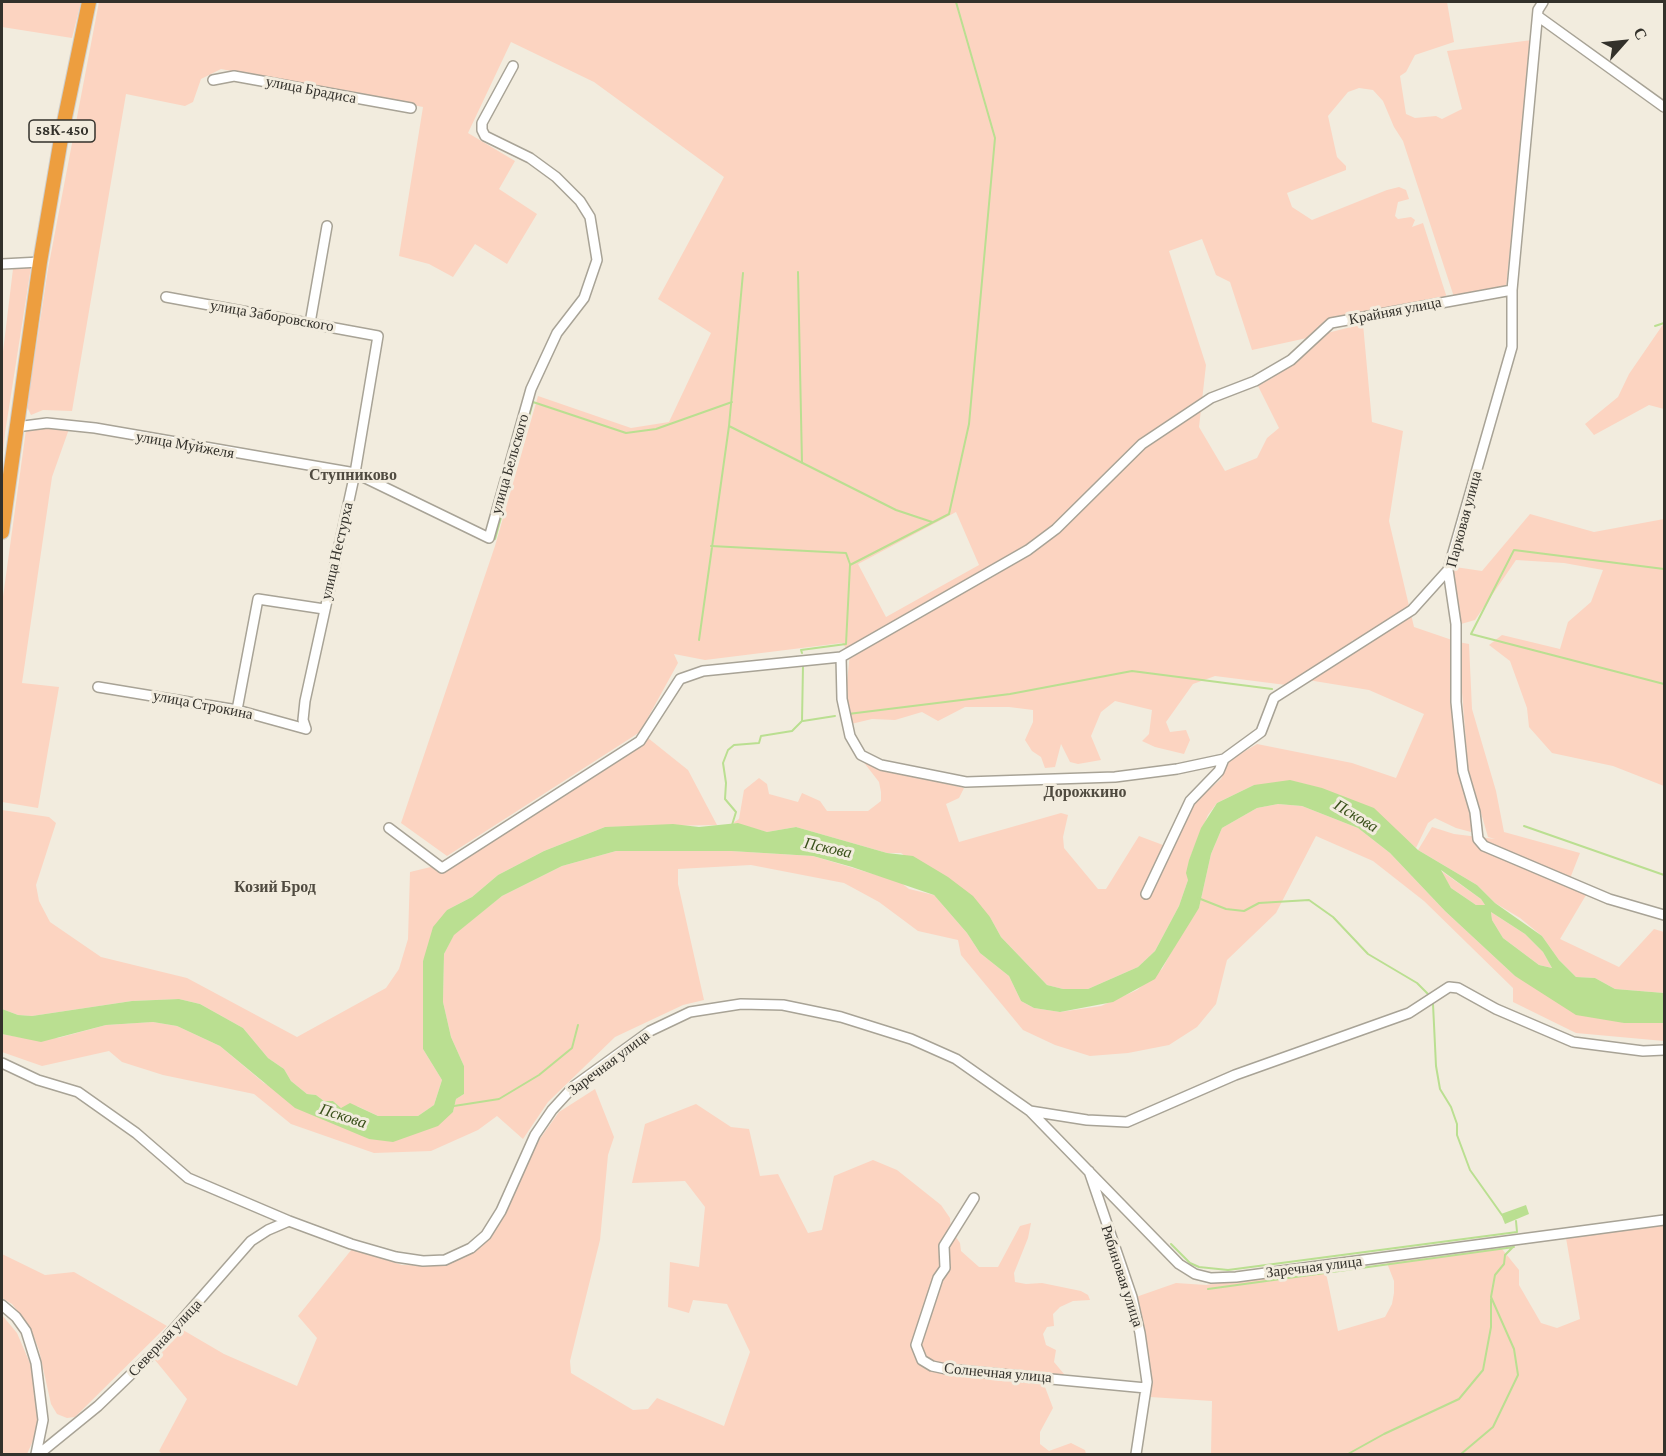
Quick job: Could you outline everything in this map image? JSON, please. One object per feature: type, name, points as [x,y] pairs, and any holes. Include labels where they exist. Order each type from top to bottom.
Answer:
[{"type":"highway","name":"58К-450","points":[[2,532],[40,262],[63,127],[89,2]]},
{"type":"street","name":"Парковая улица","points":[[1543,2],[1538,10],[1512,290],[1512,347],[1448,570],[1456,624],[1456,702],[1463,771],[1474,812],[1478,839],[1484,846],[1609,899],[1665,915]]},
{"type":"street","points":[[1539,17],[1665,107]]},
{"type":"street","name":"улица Бельского","points":[[355,473],[489,538],[531,389],[556,333],[584,298],[597,260],[590,218],[580,201],[548,171],[485,136],[482,130],[482,123],[513,66]]},
{"type":"street","name":"улица Брадиса","points":[[213,80],[234,76],[411,108]]},
{"type":"street","points":[[310,323],[327,226]]},
{"type":"street","points":[[2,264],[40,262]]},
{"type":"street","name":"Крайняя улица","points":[[841,657],[1028,550],[1056,529],[1142,444],[1212,398],[1255,381],[1290,360],[1331,323],[1512,290]]},
{"type":"street","name":"улица Заборовского","points":[[166,297],[378,336]]},
{"type":"street","name":"улица Нестурха","points":[[306,729],[303,720],[305,701],[355,473],[378,336]]},
{"type":"street","name":"улица Муйжеля","points":[[16,427],[47,423],[95,428],[355,473]]},
{"type":"street","points":[[388,828],[442,868],[640,741],[680,679],[703,671],[841,657],[842,699],[850,736],[861,755],[881,765],[966,782],[1115,777],[1177,770],[1224,759],[1261,732],[1274,698],[1412,610],[1448,570]]},
{"type":"street","points":[[237,710],[258,599],[324,609]]},
{"type":"street","name":"улица Строкина","points":[[98,687],[237,710],[306,729]]},
{"type":"street","points":[[1146,894],[1190,801],[1219,771],[1224,759]]},
{"type":"street","name":"Заречная улица","points":[[1030,1111],[1087,1120],[1126,1122],[1235,1076],[1408,1012],[1449,987],[1458,988],[1496,1009],[1573,1042],[1643,1051],[1665,1050]]},
{"type":"street","name":"Заречная улица","points":[[2,1063],[38,1080],[78,1092],[135,1134],[188,1178],[289,1221],[396,1257],[423,1261],[445,1260],[471,1248],[486,1235],[501,1211],[535,1135],[552,1110],[574,1086],[650,1031],[690,1012],[718,1006],[765,1004],[841,1017],[911,1039],[956,1059],[1030,1111],[1179,1264],[1195,1274],[1211,1278],[1236,1277],[1665,1220]]},
{"type":"street","name":"Рябиновая улица","points":[[1089,1171],[1132,1298],[1140,1333],[1146,1388],[1136,1455]]},
{"type":"street","name":"Солнечная улица","points":[[974,1198],[944,1246],[945,1268],[938,1278],[916,1345],[922,1360],[932,1366],[946,1369],[1146,1388]]},
{"type":"street","name":"Северная улица","points":[[38,1455],[126,1380],[176,1329],[251,1242],[268,1230],[289,1221]]},
{"type":"street","points":[[2,1305],[16,1317],[26,1331],[36,1363],[43,1420],[38,1455]]},
{"type":"shaded area","points":[[2,2],[81,2],[72,38],[2,27]]},
{"type":"shaded area","points":[[99,2],[1447,2],[1454,42],[1415,55],[1406,72],[1400,76],[1406,114],[1415,118],[1436,116],[1442,119],[1462,109],[1447,51],[1532,40],[1506,288],[1454,297],[1403,141],[1383,101],[1373,90],[1359,88],[1348,92],[1328,116],[1337,157],[1346,166],[1346,170],[1287,193],[1292,207],[1312,220],[1387,190],[1399,187],[1406,190],[1409,199],[1398,202],[1395,216],[1398,219],[1411,217],[1415,220],[1412,227],[1423,223],[1447,298],[1340,316],[1325,321],[1307,338],[1252,350],[1230,282],[1216,275],[1202,239],[1169,251],[1206,365],[1199,427],[1225,471],[1257,458],[1267,438],[1279,428],[1258,386],[1272,378],[1327,333],[1363,324],[1372,422],[1403,431],[1389,521],[1414,627],[1452,640],[1472,818],[1471,832],[1435,818],[1428,823],[1416,848],[1409,842],[1254,785],[1217,803],[1208,815],[1189,860],[1188,880],[1179,906],[1155,951],[1138,967],[1088,989],[1063,989],[1047,985],[1001,937],[990,917],[901,853],[887,853],[796,827],[767,832],[733,823],[739,819],[744,790],[759,778],[767,784],[769,794],[798,802],[802,793],[820,801],[827,811],[868,811],[881,801],[881,792],[879,782],[862,760],[879,768],[964,788],[959,798],[946,804],[959,842],[1061,813],[1068,815],[1063,837],[1064,848],[1098,889],[1106,889],[1139,836],[1171,848],[1194,803],[1221,779],[1230,760],[1257,744],[1352,763],[1396,778],[1424,714],[1369,690],[1308,680],[1362,646],[1353,640],[1346,648],[1286,685],[1215,676],[1193,684],[1166,722],[1170,732],[1186,730],[1190,740],[1184,754],[1155,747],[1142,741],[1149,734],[1152,710],[1115,701],[1101,712],[1091,736],[1101,760],[1078,764],[1070,762],[1061,744],[1055,767],[1045,768],[1041,757],[1032,751],[1025,740],[1033,722],[1033,710],[1009,707],[965,707],[938,721],[922,712],[895,720],[872,719],[851,724],[846,692],[850,653],[842,643],[705,660],[674,654],[678,663],[640,732],[447,856],[401,823],[495,546],[538,396],[631,428],[669,422],[711,333],[658,299],[724,177],[594,82],[511,42],[468,133],[515,161],[499,189],[537,214],[507,264],[475,244],[453,277],[429,264],[399,256],[423,107],[221,69],[201,79],[193,102],[185,106],[126,94],[72,411],[43,410],[31,415],[27,407],[48,269]],"holes":[[[1182,412],[1186,419],[1145,447],[1115,474],[1118,461],[1138,442]],[[956,512],[979,565],[886,617],[858,564]]]},
{"type":"shaded area","points":[[31,267],[2,462],[2,360],[13,269]]},
{"type":"shaded area","points":[[1664,323],[1664,409],[1649,405],[1594,435],[1585,424],[1618,397],[1629,374]]},
{"type":"shaded area","points":[[46,426],[69,429],[52,477],[22,683],[59,687],[38,808],[2,802],[2,604],[26,430]]},
{"type":"shaded area","points":[[1530,514],[1594,532],[1664,519],[1664,786],[1613,766],[1552,753],[1529,727],[1527,708],[1510,661],[1489,645],[1502,635],[1560,649],[1568,622],[1591,602],[1603,570],[1564,563],[1516,560],[1475,620],[1461,624],[1452,578],[1455,567],[1482,571]]},
{"type":"shaded area","points":[[1458,642],[1469,644],[1472,709],[1496,791],[1504,832],[1580,853],[1569,881],[1589,890],[1560,939],[1619,967],[1654,929],[1664,932],[1664,993],[1615,989],[1595,978],[1576,977],[1559,960],[1542,936],[1520,918],[1495,903],[1477,885],[1418,850],[1432,827],[1454,834],[1495,839],[1488,837],[1468,768]]},
{"type":"shaded area","points":[[643,734],[688,770],[717,825],[605,827],[544,851],[498,875],[472,897],[447,910],[423,961],[423,1049],[442,1080],[434,1105],[418,1116],[378,1116],[357,1106],[341,1108],[333,1101],[324,1101],[316,1095],[307,1094],[291,1081],[284,1069],[268,1058],[243,1028],[200,1004],[179,999],[132,1001],[32,1016],[18,1015],[2,1009],[2,810],[49,817],[56,823],[36,885],[39,901],[50,922],[101,957],[187,978],[297,1037],[386,988],[399,969],[408,939],[410,872],[439,865]]},
{"type":"shaded area","points":[[1278,804],[1302,806],[1358,828],[1390,853],[1445,911],[1515,976],[1624,1023],[1664,1023],[1664,1041],[1576,1033],[1513,1002],[1513,988],[1424,901],[1373,861],[1316,836],[1276,913],[1227,960],[1216,1004],[1197,1027],[1169,1045],[1128,1053],[1090,1056],[1055,1045],[1023,1030],[961,955],[958,940],[918,931],[879,902],[844,883],[751,865],[678,869],[678,884],[704,1000],[683,1005],[615,1037],[548,1102],[523,1139],[497,1116],[478,1130],[431,1151],[374,1153],[291,1124],[254,1094],[163,1075],[122,1062],[109,1051],[42,1066],[2,1052],[2,1034],[24,1038],[58,1038],[106,1025],[153,1022],[177,1026],[220,1046],[264,1083],[369,1139],[453,1112],[456,1099],[464,1094],[464,1066],[451,1037],[443,1002],[444,954],[454,934],[502,896],[562,866],[616,851],[731,851],[813,856],[900,882],[909,889],[934,895],[967,933],[980,953],[1009,976],[1021,1001],[1034,1008],[1060,1012],[1101,1006],[1137,990],[1162,969],[1184,929],[1199,908],[1211,854],[1222,828],[1257,808]]},
{"type":"shaded area","points":[[1440,870],[1481,899],[1485,905],[1476,905],[1451,888]]},
{"type":"shaded area","points":[[1491,912],[1525,934],[1543,952],[1552,968],[1539,965],[1503,938],[1492,920]]},
{"type":"shaded area","points":[[595,1089],[614,1137],[608,1155],[600,1240],[570,1361],[571,1373],[633,1410],[648,1409],[657,1398],[724,1426],[750,1352],[727,1304],[693,1300],[689,1313],[668,1307],[670,1262],[699,1267],[705,1207],[685,1181],[632,1183],[645,1124],[696,1104],[731,1127],[749,1129],[760,1176],[778,1174],[808,1233],[822,1230],[834,1176],[873,1160],[897,1170],[941,1205],[950,1218],[951,1230],[960,1243],[961,1251],[979,1267],[998,1267],[1020,1226],[1031,1223],[1028,1238],[1014,1273],[1015,1282],[1042,1283],[1081,1291],[1088,1295],[1090,1300],[1073,1301],[1060,1307],[1053,1314],[1054,1326],[1047,1327],[1043,1334],[1046,1345],[1056,1350],[1054,1362],[1064,1374],[1062,1377],[1047,1379],[1045,1387],[1053,1408],[1040,1432],[1040,1444],[1049,1451],[1071,1443],[1085,1450],[1086,1454],[162,1454],[159,1451],[187,1399],[155,1360],[183,1330],[224,1354],[297,1386],[317,1338],[298,1316],[352,1249],[402,1265],[444,1266],[469,1255],[491,1238],[539,1140],[559,1112]]},
{"type":"shaded area","points":[[1664,1224],[1664,1454],[1211,1454],[1212,1401],[1150,1397],[1145,1345],[1136,1297],[1176,1283],[1206,1285],[1325,1268],[1338,1331],[1385,1317],[1392,1304],[1394,1293],[1394,1281],[1387,1263],[1502,1249],[1519,1270],[1519,1285],[1541,1323],[1557,1328],[1580,1319],[1566,1238]]},
{"type":"shaded area","points":[[2,1254],[45,1275],[74,1272],[167,1326],[75,1417],[67,1418],[57,1414],[51,1404],[39,1350],[30,1327],[12,1304],[2,1298]]},
{"type":"shaded area","points":[[2,1315],[17,1333],[32,1368],[38,1417],[37,1432],[27,1454],[2,1454]]},
{"type":"water","name":"Пскова","points":[[1290,780],[1322,788],[1374,808],[1418,850],[1477,885],[1495,903],[1542,936],[1559,960],[1576,977],[1595,978],[1615,989],[1664,993],[1664,1023],[1624,1023],[1576,1015],[1515,976],[1445,911],[1390,853],[1358,828],[1302,806],[1278,804],[1257,808],[1222,828],[1211,854],[1199,908],[1155,979],[1113,1002],[1060,1012],[1034,1008],[1021,1001],[1009,976],[980,953],[967,933],[934,895],[852,867],[813,856],[731,851],[616,851],[562,866],[502,896],[454,935],[444,954],[443,1002],[451,1037],[464,1066],[464,1094],[456,1099],[453,1112],[438,1126],[393,1142],[369,1139],[295,1108],[220,1046],[177,1026],[153,1022],[106,1025],[41,1042],[2,1034],[2,1009],[18,1015],[32,1016],[132,1001],[179,999],[200,1004],[243,1028],[268,1058],[284,1069],[291,1081],[307,1094],[316,1095],[324,1101],[333,1101],[341,1108],[350,1103],[378,1116],[418,1116],[434,1105],[442,1080],[423,1049],[423,961],[433,927],[447,910],[472,897],[498,875],[544,851],[605,827],[673,824],[699,827],[738,823],[767,832],[796,827],[887,853],[913,856],[948,877],[973,896],[990,917],[1001,937],[1047,985],[1063,989],[1088,989],[1138,967],[1155,951],[1179,906],[1188,880],[1186,873],[1189,860],[1201,828],[1217,803],[1254,785]],"holes":[[[1441,870],[1481,899],[1485,905],[1476,905],[1451,888]],[[1491,912],[1525,934],[1543,952],[1552,968],[1539,965],[1503,938],[1492,920]]]},
{"type":"water","points":[[1526,1205],[1529,1214],[1505,1224],[1501,1214]]},
{"type":"waterway","points":[[802,653],[801,650],[846,644],[850,565],[949,514],[969,424],[995,138],[956,2]]},
{"type":"waterway","points":[[798,272],[802,463]]},
{"type":"waterway","points":[[743,273],[729,426],[896,510],[932,522]]},
{"type":"waterway","points":[[1655,326],[1664,323]]},
{"type":"waterway","points":[[495,539],[533,402],[626,433],[656,429],[732,402]]},
{"type":"waterway","points":[[699,640],[729,426]]},
{"type":"waterway","points":[[711,546],[846,553],[850,564]]},
{"type":"waterway","points":[[1664,569],[1514,550],[1471,634],[1664,684]]},
{"type":"waterway","points":[[732,825],[736,812],[725,799],[726,783],[723,763],[728,750],[734,745],[759,743],[761,736],[792,731],[802,721],[803,666]]},
{"type":"waterway","points":[[848,714],[1010,694],[1132,671],[1272,689]]},
{"type":"waterway","points":[[803,721],[835,716]]},
{"type":"waterway","points":[[1524,826],[1664,875]]},
{"type":"waterway","points":[[1198,898],[1226,909],[1244,911],[1259,903],[1309,900],[1333,917],[1368,954],[1417,983],[1428,994]]},
{"type":"waterway","points":[[1433,1004],[1436,1066],[1440,1089],[1451,1107],[1457,1124],[1457,1135],[1470,1170],[1502,1215]]},
{"type":"waterway","points":[[454,1106],[499,1099],[539,1075],[572,1048],[578,1025]]},
{"type":"waterway","points":[[1171,1244],[1190,1263],[1199,1267],[1228,1270],[1517,1232],[1516,1221]]},
{"type":"waterway","points":[[1461,1454],[1493,1427],[1518,1375],[1514,1349],[1491,1297],[1495,1275],[1504,1264],[1505,1255],[1513,1247]]},
{"type":"waterway","points":[[1208,1289],[1514,1247]]},
{"type":"waterway","points":[[1348,1454],[1384,1434],[1459,1399],[1483,1370],[1491,1327],[1491,1299]]},
{"type":"district","name":"Ступниково","points":[[353,475]]},
{"type":"district","name":"Дорожкино","points":[[1085,792]]},
{"type":"district","name":"Козий Брод","points":[[275,887]]}]
